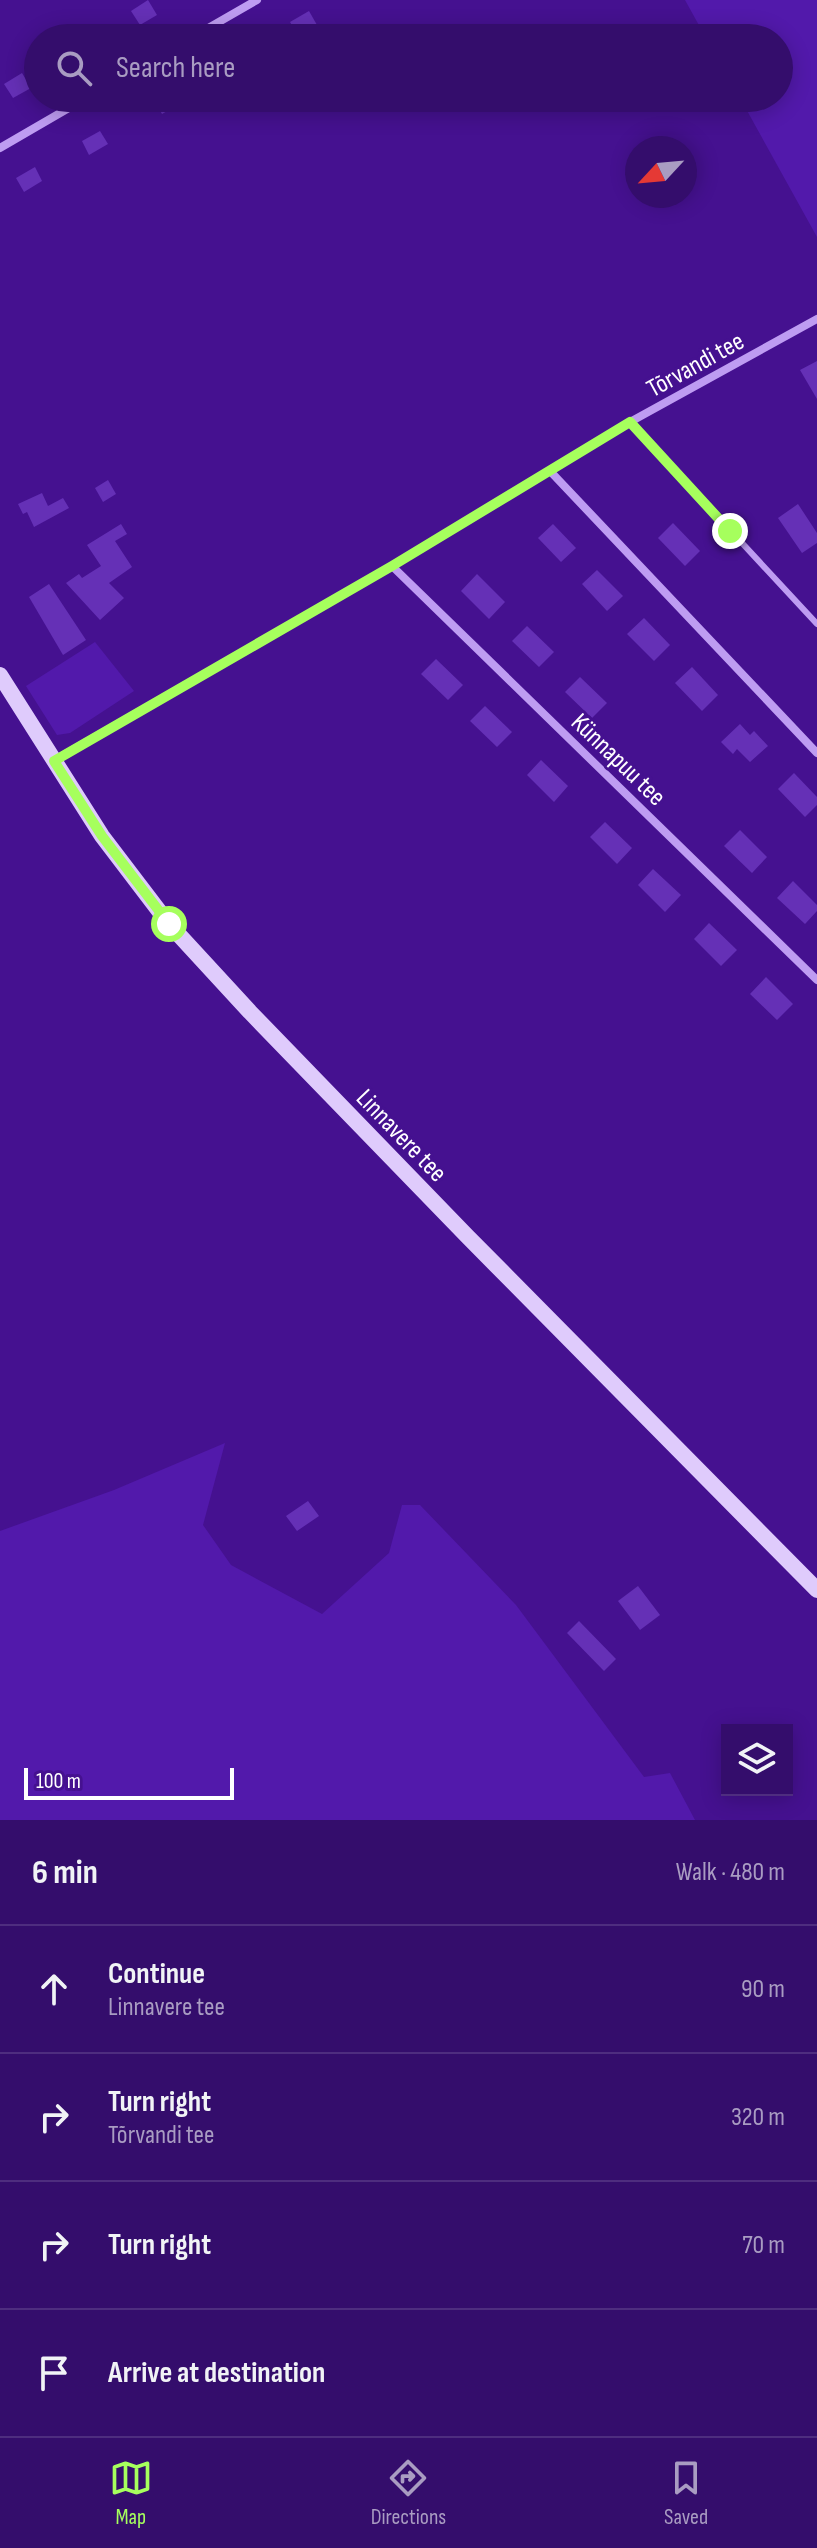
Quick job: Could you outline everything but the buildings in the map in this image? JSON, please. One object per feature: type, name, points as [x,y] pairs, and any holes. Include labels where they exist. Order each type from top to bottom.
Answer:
[{"type":"street","points":[[215,24],[257,0]]},
{"type":"street","points":[[0,148],[62,112]]},
{"type":"street","name":"Tõrvandi tee","points":[[54,761],[392,566],[630,422],[817,319]]},
{"type":"street","points":[[550,471],[817,753]]},
{"type":"street","name":"Künnapuu tee","points":[[392,566],[817,980]]},
{"type":"street","name":"Linnavere tee","points":[[0,675],[111,849],[169,924],[457,1226],[817,1590]]},
{"type":"lane","points":[[630,422],[817,624]]},
{"type":"shaded area","points":[[685,0],[817,0],[817,237],[748,112],[793,112],[793,24],[698,24]]},
{"type":"shaded area","points":[[95,642],[134,691],[70,733],[57,735],[26,686]]},
{"type":"shaded area","points":[[225,1443],[203,1525],[231,1565],[322,1614],[389,1553],[402,1505],[420,1505],[516,1605],[644,1777],[670,1773],[695,1820],[0,1820],[0,1531],[114,1490]]},
{"type":"route","points":[[169,924],[102,836],[54,761],[392,566],[630,422],[730,531]]}]
